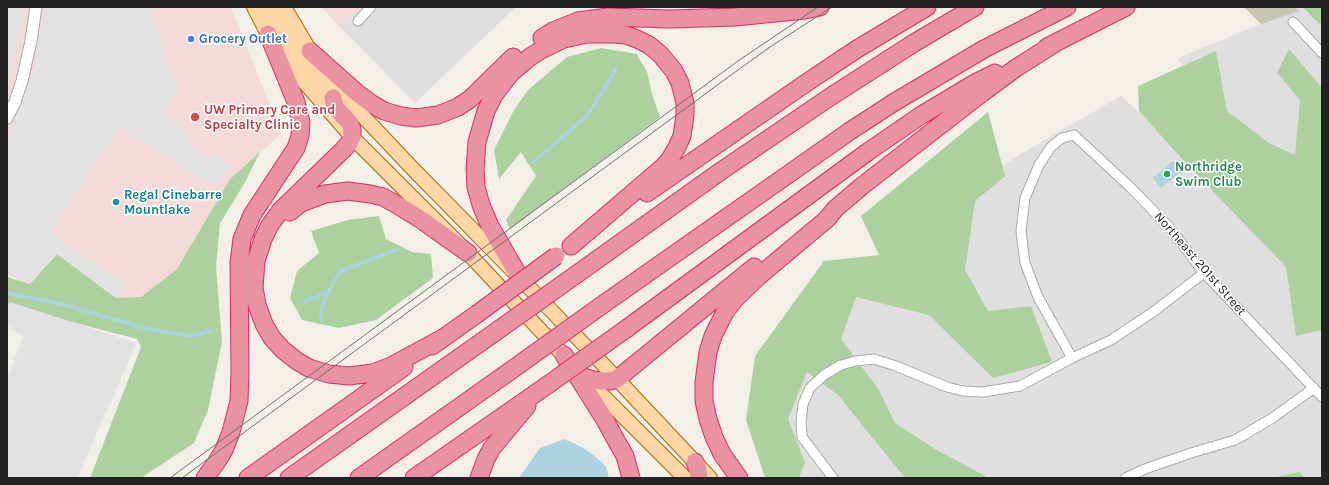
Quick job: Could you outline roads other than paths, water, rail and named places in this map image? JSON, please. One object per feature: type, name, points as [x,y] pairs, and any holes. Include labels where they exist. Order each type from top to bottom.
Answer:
[{"type":"highway","points":[[310,52],[350,88],[384,111],[401,116],[426,117],[449,111],[463,104],[518,53],[553,31],[578,21],[608,17],[670,19],[735,17],[805,10],[820,7]]},
{"type":"highway","points":[[248,478],[367,394],[556,256],[812,79],[927,7]]},
{"type":"highway","points":[[289,478],[721,171],[889,58],[975,7]]},
{"type":"highway","points":[[359,478],[604,303],[850,131],[893,103],[984,49],[1067,7]]},
{"type":"highway","points":[[414,478],[626,329],[869,151],[920,116],[976,83],[1126,7]]},
{"type":"highway","points":[[205,478],[216,464],[224,450],[234,424],[239,401],[239,263],[242,239],[252,215],[296,148],[300,136],[301,122],[296,102],[268,34]]},
{"type":"highway","points":[[520,278],[490,226],[481,205],[476,187],[475,169],[477,142],[486,111],[494,95],[511,74],[525,61],[541,50],[564,40],[587,34],[626,35],[649,45],[660,54],[674,71],[680,83],[685,103],[682,136],[670,159],[663,167],[571,246]]},
{"type":"highway","points":[[738,478],[722,454],[714,437],[704,401],[704,382],[708,352],[712,336],[725,312],[735,299],[759,276],[826,219],[835,209],[982,92],[1016,68],[1058,42]]},
{"type":"highway","points":[[333,98],[335,107],[349,122],[352,129],[352,136],[344,149],[275,217],[259,251],[254,270],[254,288],[257,305],[264,324],[272,338],[283,350],[297,361],[309,368],[329,374],[349,376],[373,373],[391,366],[441,339]]},
{"type":"highway","points":[[259,251],[268,235],[280,220],[302,203],[325,194],[348,191],[383,197],[420,219],[468,253]]},
{"type":"highway","points":[[584,377],[603,381],[617,379],[820,212],[835,209]]},
{"type":"highway","points":[[564,356],[625,456],[630,478]]},
{"type":"highway","points":[[478,478],[492,448],[526,407],[549,384]]},
{"type":"main road","points":[[254,7],[268,34],[299,76],[352,136],[468,253],[584,377],[685,478]]},
{"type":"main road","points":[[269,7],[305,64],[333,98],[341,102],[383,147],[412,168]]},
{"type":"main road","points":[[284,7],[310,52],[343,95],[617,379],[697,470],[710,478]]},
{"type":"street","points":[[7,118],[15,102],[22,81],[36,7]]},
{"type":"street","points":[[358,21],[371,7]]},
{"type":"street","points":[[1293,22],[1322,53]]},
{"type":"street","name":"Northeast 201st Street","points":[[1072,358],[1038,297],[1025,263],[1021,231],[1025,198],[1039,165],[1051,147],[1062,138],[1074,136],[1130,187],[1170,228],[1204,272],[1322,397]]},
{"type":"street","points":[[833,478],[802,437],[801,422],[803,404],[810,388],[824,375],[841,365],[856,361],[874,359],[896,366],[947,387],[963,391],[982,392],[1020,386],[1072,358],[1111,340],[1153,312],[1204,272]]},
{"type":"street","points":[[1125,478],[1145,469],[1191,453],[1235,440],[1271,419],[1314,388]]},
{"type":"water","name":"Northridge Swim Club","points":[[1173,161],[1181,171],[1161,188],[1153,178]]},
{"type":"water","points":[[565,439],[585,449],[598,459],[606,467],[609,478],[519,478],[540,448]]},
{"type":"waterway","points":[[533,162],[588,115],[616,69]]},
{"type":"waterway","points":[[321,320],[321,309],[329,290],[341,271],[396,250]]},
{"type":"waterway","points":[[304,301],[317,297],[329,290]]},
{"type":"waterway","points":[[7,293],[57,303],[148,329],[191,336],[211,331]]},
{"type":"tram line","points":[[170,478],[738,61],[818,7]]},
{"type":"tram line","points":[[182,478],[731,75],[770,47],[832,7]]},
{"type":"place","name":"Grocery Outlet","points":[[191,39]]},
{"type":"place","name":"UW Primary Care and Specialty Clinic","points":[[195,117]]},
{"type":"place","name":"Northridge Swim Club","points":[[1167,174]]},
{"type":"place","name":"Regal Cinebarre Mountlake","points":[[116,202]]}]
